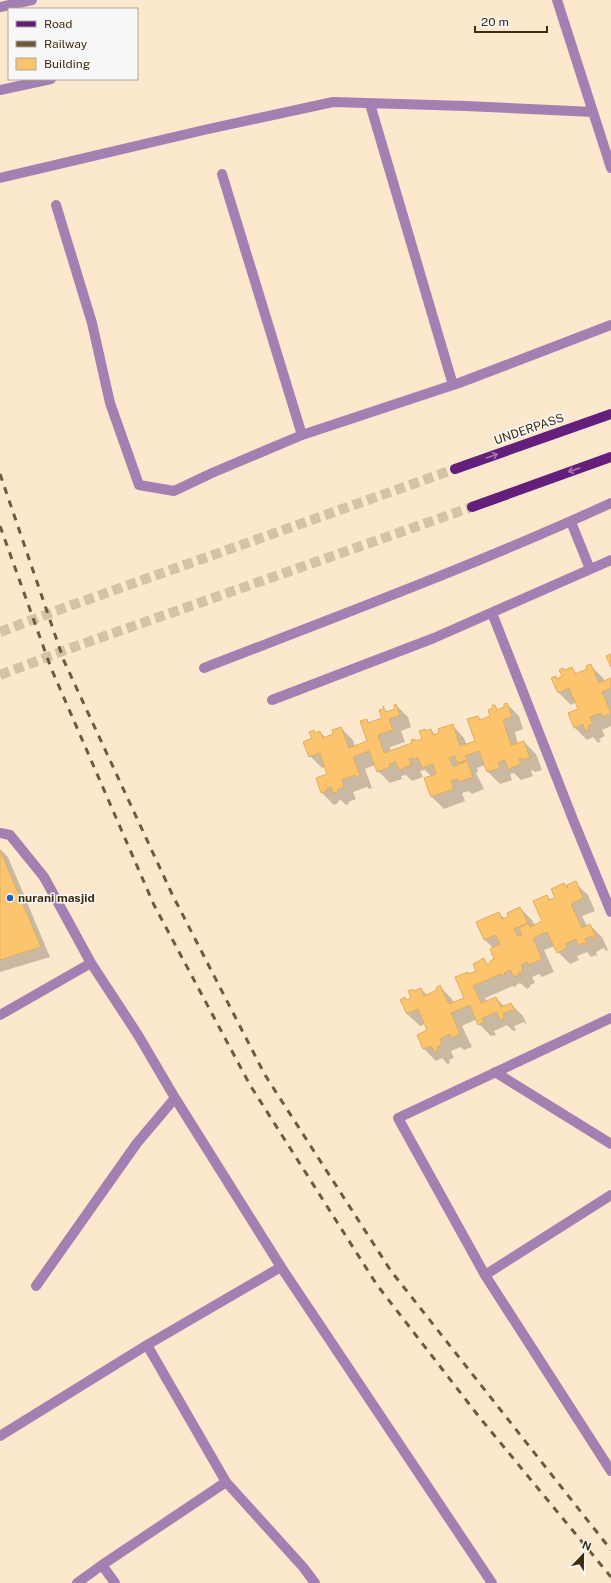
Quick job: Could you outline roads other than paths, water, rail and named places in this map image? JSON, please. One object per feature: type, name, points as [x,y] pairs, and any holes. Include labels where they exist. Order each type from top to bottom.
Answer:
[{"type":"main road","name":"UNDERPASS","points":[[455,469],[611,414]]},
{"type":"main road","points":[[472,507],[611,457]]},
{"type":"street","points":[[0,7],[32,0]]},
{"type":"street","points":[[557,0],[611,168]]},
{"type":"street","points":[[0,90],[46,80]]},
{"type":"street","points":[[0,178],[204,130],[333,102],[593,112]]},
{"type":"street","points":[[370,104],[453,385]]},
{"type":"street","points":[[222,174],[302,435]]},
{"type":"street","points":[[56,204],[92,323],[110,403],[139,485],[174,491],[212,473],[302,435],[453,385],[611,325]]},
{"type":"street","points":[[204,668],[380,600],[571,522],[611,504]]},
{"type":"street","points":[[571,522],[590,569]]},
{"type":"street","points":[[272,700],[434,638],[611,560]]},
{"type":"street","points":[[492,613],[611,912]]},
{"type":"street","points":[[0,833],[10,835],[44,877],[91,963],[138,1035],[175,1098],[281,1267],[492,1583]]},
{"type":"street","points":[[0,1015],[91,963]]},
{"type":"street","points":[[611,1018],[398,1118],[485,1275],[611,1471]]},
{"type":"street","points":[[495,1072],[611,1144]]},
{"type":"street","points":[[36,1286],[137,1143],[175,1098]]},
{"type":"street","points":[[485,1275],[611,1194]]},
{"type":"street","points":[[0,1436],[147,1344],[281,1267]]},
{"type":"street","points":[[147,1344],[226,1482],[304,1567],[315,1583]]},
{"type":"street","points":[[77,1583],[226,1482]]},
{"type":"street","points":[[102,1565],[115,1583]]},
{"type":"tunnel","points":[[0,632],[455,469]]},
{"type":"tunnel","points":[[0,675],[71,648],[472,507]]},
{"type":"railway","points":[[0,474],[64,661],[172,894],[265,1075],[391,1271],[611,1550]]},
{"type":"railway","points":[[0,526],[51,668],[154,905],[250,1085],[377,1285],[480,1418],[611,1577]]},
{"type":"place","name":"nurani masjid","points":[[10,898]]}]
